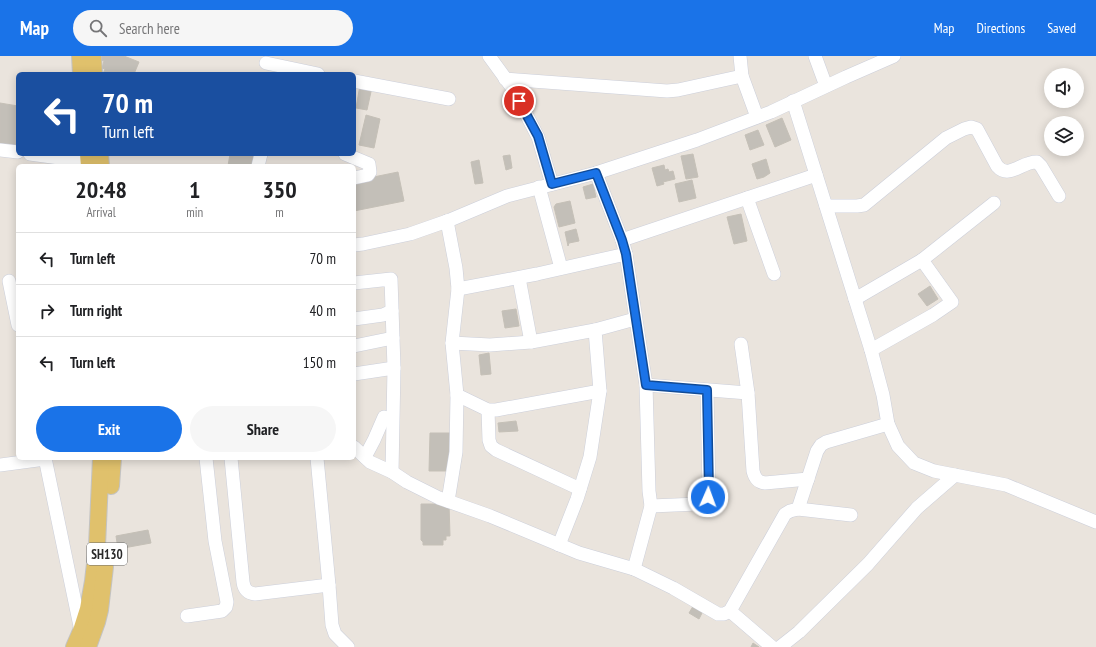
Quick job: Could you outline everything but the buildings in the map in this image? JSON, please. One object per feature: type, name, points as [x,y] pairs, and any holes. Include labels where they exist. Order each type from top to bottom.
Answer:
[{"type":"main road","points":[[80,56],[82,72]]},
{"type":"main road","points":[[93,56],[94,72]]},
{"type":"main road","points":[[74,647],[81,631],[89,602],[97,546],[101,460]]},
{"type":"main road","name":"SH130","points":[[88,647],[98,622],[101,603],[106,560],[113,460]]},
{"type":"street","points":[[489,56],[513,90],[538,136],[561,268]]},
{"type":"street","points":[[740,56],[742,76],[758,117]]},
{"type":"street","points":[[815,56],[826,86]]},
{"type":"street","points":[[356,245],[399,236],[447,221],[507,196],[596,173],[697,140],[771,112],[846,76],[894,56]]},
{"type":"street","points":[[266,64],[308,72]]},
{"type":"street","points":[[505,79],[667,91],[742,76]]},
{"type":"street","points":[[356,82],[449,99]]},
{"type":"street","points":[[793,101],[855,299],[883,395],[888,424],[898,446],[914,463],[934,471],[1006,485],[1096,522]]},
{"type":"street","points":[[826,206],[864,205],[941,142],[964,128],[971,127],[976,130],[1001,171],[1012,171],[1032,161],[1037,162],[1059,196]]},
{"type":"street","points":[[0,150],[16,152]]},
{"type":"street","points":[[51,156],[94,160]]},
{"type":"street","points":[[349,156],[369,164],[370,172],[368,175],[356,178]]},
{"type":"street","points":[[596,173],[626,254],[646,385],[649,491],[651,506],[634,570]]},
{"type":"street","points":[[622,240],[816,175]]},
{"type":"street","points":[[747,198],[774,274]]},
{"type":"street","points":[[855,299],[922,260],[994,204]]},
{"type":"street","points":[[447,221],[456,268],[458,289],[452,343],[457,395],[456,452],[448,501]]},
{"type":"street","points":[[458,289],[519,278],[626,254]]},
{"type":"street","points":[[870,350],[933,315],[952,302],[922,260]]},
{"type":"street","points":[[519,278],[531,342]]},
{"type":"street","points":[[356,284],[391,279],[388,313],[392,332],[394,368],[392,472]]},
{"type":"street","points":[[9,281],[16,316]]},
{"type":"street","points":[[356,319],[388,313]]},
{"type":"street","points":[[452,343],[490,345],[531,342],[595,330],[635,319]]},
{"type":"street","points":[[559,545],[580,489],[590,457],[600,391],[595,330]]},
{"type":"street","points":[[356,345],[392,332]]},
{"type":"street","points":[[741,344],[748,394],[753,471],[755,477],[759,482],[765,483],[808,479]]},
{"type":"street","points":[[356,374],[394,368]]},
{"type":"street","points":[[646,385],[748,394]]},
{"type":"street","points":[[651,506],[698,504],[708,497],[707,390]]},
{"type":"street","points":[[457,395],[488,410],[496,410],[600,391]]},
{"type":"street","points":[[488,410],[489,440],[491,446],[496,450],[580,489]]},
{"type":"street","points":[[365,457],[384,417]]},
{"type":"street","points":[[798,510],[817,451],[821,446],[826,442],[888,424]]},
{"type":"street","points":[[356,449],[370,462],[392,472],[407,482],[439,498],[490,516],[579,553],[634,570],[673,588],[718,614],[724,614],[730,611],[785,514],[790,511],[798,510],[851,516]]},
{"type":"street","points":[[0,465],[38,460]]},
{"type":"street","points":[[45,460],[81,631]]},
{"type":"street","points":[[187,616],[222,610],[226,607],[227,602],[215,541],[206,460]]},
{"type":"street","points":[[231,460],[242,582],[247,591],[251,594],[255,594],[329,584]]},
{"type":"street","points":[[317,460],[332,625],[335,634],[348,647]]},
{"type":"street","points":[[780,647],[799,632],[868,564],[917,508],[955,475]]},
{"type":"street","points":[[730,611],[772,647]]},
{"type":"route","points":[[519,101],[538,136],[552,184],[596,173],[626,254],[646,385],[707,390],[708,497]]}]
